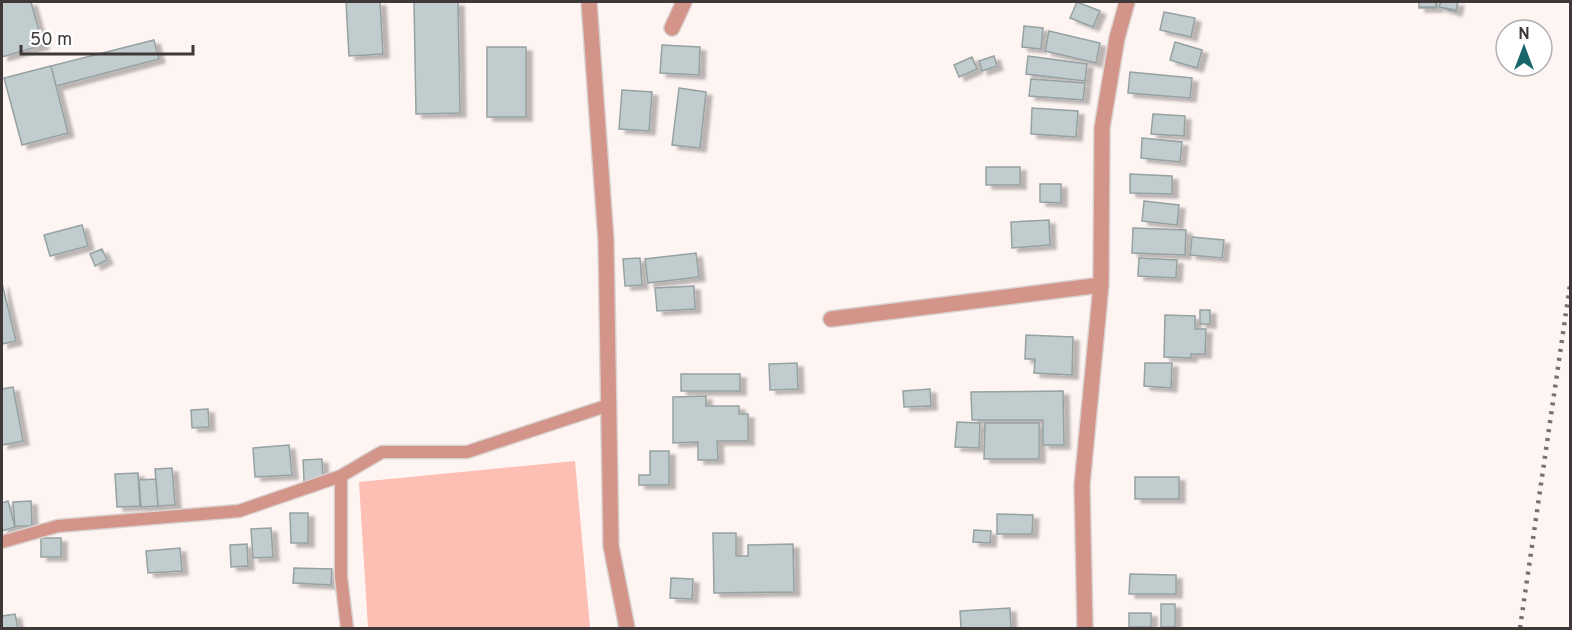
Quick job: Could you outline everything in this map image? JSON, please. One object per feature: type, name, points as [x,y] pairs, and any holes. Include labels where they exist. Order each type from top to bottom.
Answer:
[{"type":"street","points":[[589,2],[606,242],[611,546],[627,628]]},
{"type":"street","points":[[672,28],[684,2]]},
{"type":"street","points":[[1085,628],[1082,485],[1101,285],[1101,128],[1117,38],[1127,2]]},
{"type":"street","points":[[831,319],[1101,285]]},
{"type":"lane","points":[[2,542],[58,526],[239,512],[341,476],[382,452],[467,452],[609,405]]},
{"type":"lane","points":[[341,476],[341,576],[347,628]]},
{"type":"shaded area","points":[[575,461],[590,628],[368,628],[359,482]]},
{"type":"building","points":[[2,2],[31,2],[43,45],[2,57]]},
{"type":"building","points":[[346,2],[380,2],[383,54],[349,56]]},
{"type":"building","points":[[414,2],[458,2],[460,113],[416,114]]},
{"type":"building","points":[[1077,2],[1100,11],[1093,27],[1070,18]]},
{"type":"building","points":[[1419,2],[1436,2],[1436,8],[1419,8]]},
{"type":"building","points":[[1419,2],[1437,2],[1437,7],[1419,7]]},
{"type":"building","points":[[1440,2],[1458,2],[1456,10],[1439,7]]},
{"type":"building","points":[[1441,2],[1458,2],[1456,12],[1439,7]]},
{"type":"building","points":[[1164,12],[1195,18],[1191,37],[1160,30]]},
{"type":"building","points":[[1024,26],[1043,28],[1041,49],[1022,47]]},
{"type":"building","points":[[1049,31],[1100,43],[1096,63],[1045,51]]},
{"type":"building","points":[[154,40],[159,59],[56,86],[51,66]]},
{"type":"building","points":[[1175,42],[1202,50],[1197,68],[1170,60]]},
{"type":"building","points":[[662,45],[700,47],[699,75],[660,73]]},
{"type":"building","points":[[487,47],[526,47],[526,117],[487,117]]},
{"type":"building","points":[[994,56],[997,66],[982,71],[979,61]]},
{"type":"building","points":[[1028,56],[1087,64],[1085,81],[1026,74]]},
{"type":"building","points":[[972,57],[977,69],[959,77],[954,65]]},
{"type":"building","points":[[51,66],[68,133],[22,145],[4,78]]},
{"type":"building","points":[[1130,72],[1192,78],[1190,98],[1128,93]]},
{"type":"building","points":[[1031,79],[1085,83],[1083,100],[1029,96]]},
{"type":"building","points":[[679,88],[706,92],[700,148],[672,145]]},
{"type":"building","points":[[622,90],[652,92],[649,131],[619,129]]},
{"type":"building","points":[[1032,108],[1078,111],[1076,137],[1031,134]]},
{"type":"building","points":[[1153,114],[1185,116],[1184,136],[1151,134]]},
{"type":"building","points":[[1142,138],[1182,142],[1180,162],[1141,158]]},
{"type":"building","points":[[986,167],[1020,167],[1020,185],[986,185]]},
{"type":"building","points":[[1130,174],[1172,176],[1172,194],[1130,193]]},
{"type":"building","points":[[1040,184],[1061,184],[1061,203],[1040,202]]},
{"type":"building","points":[[1144,201],[1179,205],[1177,225],[1142,221]]},
{"type":"building","points":[[1049,220],[1050,245],[1012,248],[1011,222]]},
{"type":"building","points":[[82,225],[88,246],[50,256],[44,235]]},
{"type":"building","points":[[1133,228],[1186,230],[1185,255],[1132,253]]},
{"type":"building","points":[[1192,237],[1224,240],[1222,258],[1190,255]]},
{"type":"building","points":[[102,249],[107,260],[95,266],[90,254]]},
{"type":"building","points":[[696,253],[699,277],[648,283],[645,259]]},
{"type":"building","points":[[640,258],[642,285],[625,286],[623,259]]},
{"type":"building","points":[[1139,258],[1177,260],[1176,278],[1138,276]]},
{"type":"building","points":[[2,283],[16,341],[2,344]]},
{"type":"building","points":[[694,286],[695,309],[657,311],[655,288]]},
{"type":"building","points":[[1200,310],[1210,310],[1210,324],[1200,324]]},
{"type":"building","points":[[1165,315],[1195,316],[1195,329],[1206,329],[1205,354],[1191,354],[1191,358],[1164,357]]},
{"type":"building","points":[[1026,335],[1073,337],[1072,375],[1034,373],[1035,359],[1025,359]]},
{"type":"building","points":[[797,363],[798,389],[770,390],[769,364]]},
{"type":"building","points":[[1145,363],[1172,363],[1171,388],[1144,386]]},
{"type":"building","points":[[681,374],[740,374],[740,391],[681,391]]},
{"type":"building","points":[[13,387],[23,441],[2,445],[2,389]]},
{"type":"building","points":[[930,389],[931,406],[904,407],[903,391]]},
{"type":"building","points":[[1063,391],[1064,445],[1043,445],[1043,420],[972,420],[971,392]]},
{"type":"building","points":[[706,396],[706,406],[739,406],[739,414],[748,414],[748,441],[717,441],[718,460],[698,460],[698,442],[673,443],[673,397]]},
{"type":"building","points":[[208,409],[209,427],[192,428],[191,410]]},
{"type":"building","points":[[957,422],[980,423],[979,448],[955,447]]},
{"type":"building","points":[[985,423],[1039,423],[1039,459],[984,459]]},
{"type":"building","points":[[289,445],[292,475],[255,477],[253,448]]},
{"type":"building","points":[[650,451],[669,451],[669,485],[639,485],[639,475],[650,475]]},
{"type":"building","points":[[322,459],[323,480],[304,481],[303,460]]},
{"type":"building","points":[[172,468],[175,505],[158,506],[155,469]]},
{"type":"building","points":[[138,473],[140,506],[117,507],[115,474]]},
{"type":"building","points":[[1135,477],[1179,477],[1179,499],[1135,499]]},
{"type":"building","points":[[156,479],[158,506],[141,507],[139,480]]},
{"type":"building","points":[[8,501],[15,527],[2,531],[2,503]]},
{"type":"building","points":[[31,501],[32,526],[15,526],[13,502]]},
{"type":"building","points":[[290,513],[308,513],[308,543],[291,543]]},
{"type":"building","points":[[997,514],[1033,515],[1032,534],[997,534]]},
{"type":"building","points":[[271,528],[273,557],[253,558],[251,529]]},
{"type":"building","points":[[974,530],[991,531],[990,543],[973,542]]},
{"type":"building","points":[[713,533],[736,533],[736,556],[748,556],[748,545],[793,544],[794,592],[714,593]]},
{"type":"building","points":[[41,538],[61,538],[61,557],[41,557]]},
{"type":"building","points":[[247,544],[248,566],[231,567],[230,545]]},
{"type":"building","points":[[180,548],[182,571],[148,573],[146,551]]},
{"type":"building","points":[[294,568],[332,569],[331,585],[293,583]]},
{"type":"building","points":[[1130,574],[1176,575],[1176,594],[1129,594]]},
{"type":"building","points":[[671,578],[693,579],[692,599],[670,598]]},
{"type":"building","points":[[1161,604],[1175,604],[1175,627],[1161,627]]},
{"type":"building","points":[[1010,608],[1011,628],[961,628],[960,611]]},
{"type":"building","points":[[1129,613],[1151,613],[1151,627],[1129,627]]},
{"type":"building","points":[[15,614],[18,628],[2,628],[2,616]]},
{"type":"railway","points":[[1520,628],[1570,285]]}]
